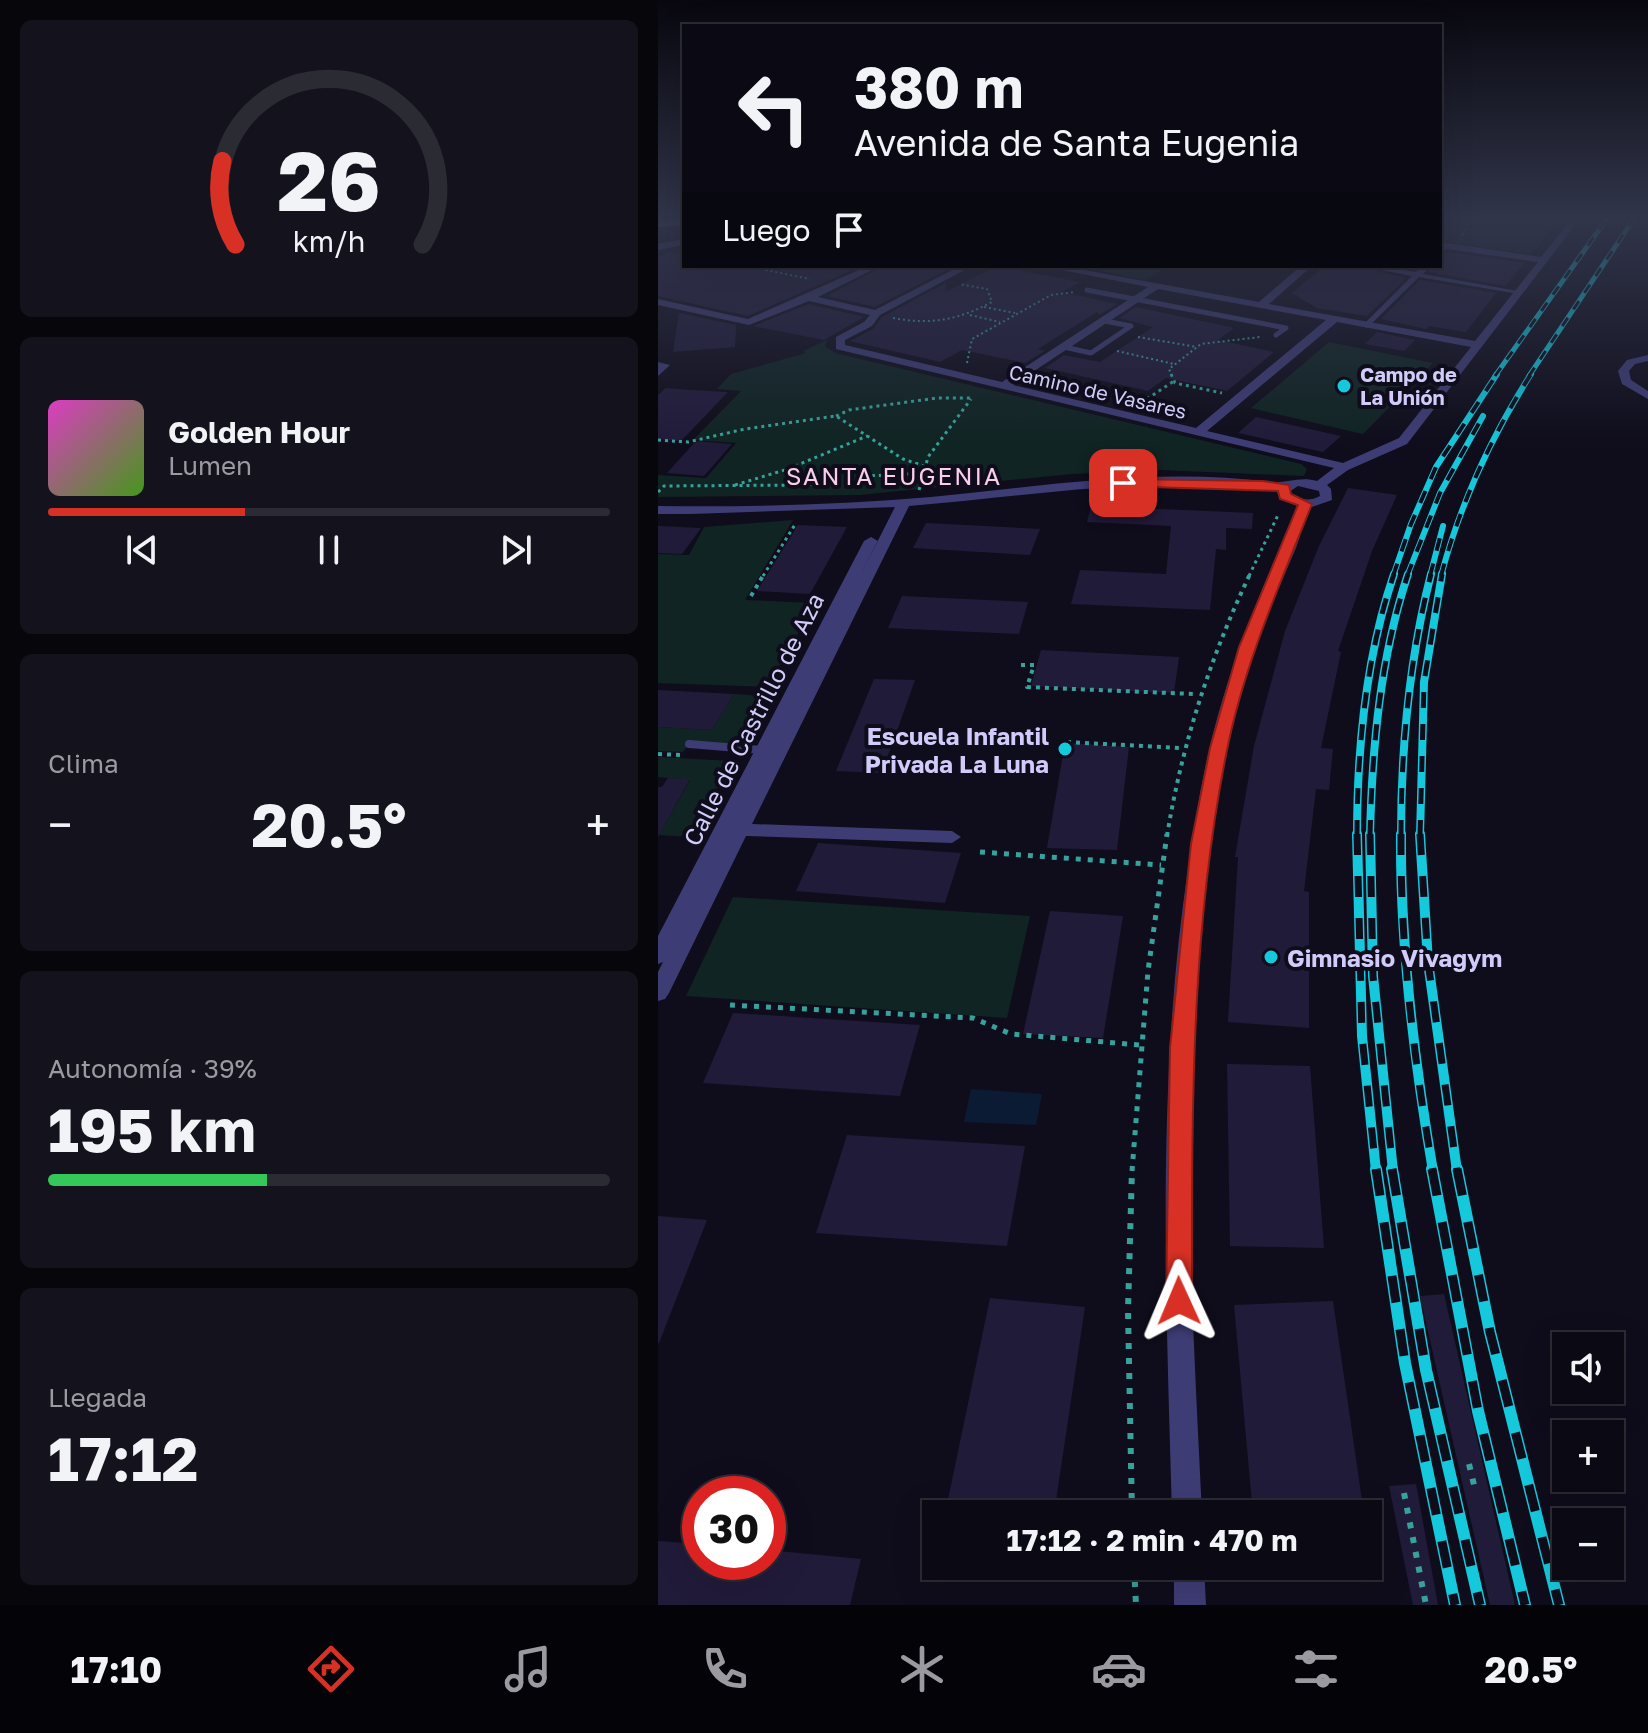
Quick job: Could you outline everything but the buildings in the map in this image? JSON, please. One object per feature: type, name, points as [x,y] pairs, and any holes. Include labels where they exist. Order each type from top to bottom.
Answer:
[{"type":"street","points":[[658,302],[749,322],[814,295]]},
{"type":"street","points":[[808,298],[876,313],[911,295]]},
{"type":"street","points":[[1002,387],[1145,295]]},
{"type":"street","points":[[1196,295],[1478,345]]},
{"type":"street","points":[[1259,307],[1273,295]]},
{"type":"street","points":[[1367,326],[1397,295]]},
{"type":"street","points":[[1319,485],[1344,467],[1400,444],[1517,295]]},
{"type":"street","name":"Camino de Vasares","points":[[876,313],[868,324],[840,339],[838,344],[843,349],[1344,467]]},
{"type":"street","points":[[1197,433],[1333,320]]},
{"type":"street","points":[[1648,358],[1631,362],[1623,371],[1626,382],[1648,396]]},
{"type":"street","points":[[658,365],[665,365],[658,373]]},
{"type":"street","points":[[658,510],[763,510],[898,503],[1123,483],[1216,482],[1284,488],[1296,482],[1319,485],[1325,489],[1327,497],[1305,504],[1284,496],[1284,488]]},
{"type":"street","name":"Calle de Castrillo de Aza","points":[[658,956],[762,750],[898,503]]},
{"type":"street","name":"Calle de Castrillo de Aza","points":[[658,993],[741,830],[898,503]]},
{"type":"street","points":[[1186,1500],[1178,1266],[1180,1100],[1194,895],[1219,748],[1234,692],[1256,621],[1305,504]]},
{"type":"street","name":"Calle de Castrillo de Aza","points":[[741,830],[952,837]]},
{"type":"street","points":[[1189,1580],[1190,1605]]},
{"type":"lane","points":[[1116,295],[1286,328],[1276,335]]},
{"type":"lane","points":[[1064,347],[1091,353],[1131,326],[1105,321]]},
{"type":"lane","points":[[689,744],[762,750]]},
{"type":"path","points":[[876,313],[921,324],[958,321],[992,302],[989,295]]},
{"type":"path","points":[[966,369],[972,339],[1052,295]]},
{"type":"path","points":[[984,307],[1017,314]]},
{"type":"path","points":[[969,315],[1003,322]]},
{"type":"path","points":[[1176,364],[1117,351],[1139,335],[1197,347]]},
{"type":"path","points":[[1174,381],[1169,369],[1201,344],[1276,335]]},
{"type":"path","points":[[1147,399],[1174,381],[1240,397]]},
{"type":"path","points":[[918,491],[925,473],[924,466],[948,427],[979,393]]},
{"type":"path","points":[[658,440],[688,442],[745,429],[836,416],[849,410],[937,398],[972,398]]},
{"type":"path","points":[[836,416],[903,459],[924,466]]},
{"type":"path","points":[[729,487],[788,469],[867,436]]},
{"type":"path","points":[[658,492],[664,486],[802,485],[867,476],[925,473]]},
{"type":"path","points":[[751,596],[796,523]]},
{"type":"path","points":[[1021,665],[1034,665],[1027,687],[1194,694]]},
{"type":"path","points":[[1067,742],[1180,748]]},
{"type":"path","points":[[980,852],[1161,865]]},
{"type":"path","points":[[730,1005],[973,1018],[1011,1034],[1140,1045]]},
{"type":"path","points":[[1469,1464],[1475,1489]]},
{"type":"path","points":[[1404,1493],[1426,1605]]},
{"type":"path","points":[[1135,1580],[1136,1605]]},
{"type":"green space","points":[[827,340],[825,346],[835,353],[1301,464],[1307,469],[1304,476],[1160,470],[1072,474],[859,495],[658,497],[658,475],[706,478],[736,443],[693,440],[741,391],[717,389],[731,374],[806,353],[803,351]]},
{"type":"green space","name":"Campo de La Unión","points":[[1329,342],[1433,363],[1363,434],[1251,408]]},
{"type":"green space","points":[[793,520],[745,600],[815,603],[768,687],[658,683],[658,554],[689,555],[704,527]]},
{"type":"green space","points":[[734,694],[765,696],[740,744],[690,742],[683,752],[658,751],[658,727],[712,730]]},
{"type":"green space","points":[[658,757],[732,761],[692,837],[659,835],[690,780],[658,777]]},
{"type":"green space","points":[[733,897],[1030,916],[1007,1018],[686,996]]},
{"type":"water","points":[[971,1089],[1042,1094],[1036,1125],[964,1122]]},
{"type":"railway","points":[[1495,376],[1553,295]]},
{"type":"railway","points":[[1529,376],[1583,295]]},
{"type":"railway","points":[[1393,576],[1436,467],[1497,374]]},
{"type":"railway","points":[[1441,576],[1457,523],[1478,472],[1531,374]]},
{"type":"railway","points":[[1407,576],[1440,493],[1483,416]]},
{"type":"railway","points":[[1430,576],[1443,526]]},
{"type":"railway","points":[[1357,835],[1365,703],[1376,637],[1394,574]]},
{"type":"railway","points":[[1370,835],[1379,704],[1398,606],[1408,574]]},
{"type":"railway","points":[[1401,836],[1408,704],[1417,639],[1431,574]]},
{"type":"railway","points":[[1420,835],[1424,682],[1442,574]]},
{"type":"railway","points":[[1357,835],[1362,1036],[1376,1171]]},
{"type":"railway","points":[[1370,835],[1373,976],[1393,1171]]},
{"type":"railway","points":[[1420,835],[1428,962],[1457,1171]]},
{"type":"railway","points":[[1401,836],[1403,919],[1410,1003],[1433,1171]]},
{"type":"railway","points":[[1376,1169],[1405,1363],[1455,1605]]},
{"type":"railway","points":[[1392,1169],[1426,1370],[1480,1605]]},
{"type":"railway","points":[[1432,1169],[1478,1411],[1525,1605]]},
{"type":"railway","points":[[1457,1169],[1490,1332],[1559,1605]]},
{"type":"place","name":"Campo de La Unión","points":[[1344,386]]},
{"type":"place","name":"Escuela Infantil Privada La Luna","points":[[1065,749]]},
{"type":"place","name":"Gimnasio Vivagym","points":[[1271,957]]},
{"type":"district","name":"SANTA EUGENIA","points":[[894,475]]},
{"type":"route","points":[[1123,483],[1263,484],[1284,488],[1284,496],[1305,504],[1247,647],[1219,748],[1201,844],[1181,1048],[1179,1301]]}]
